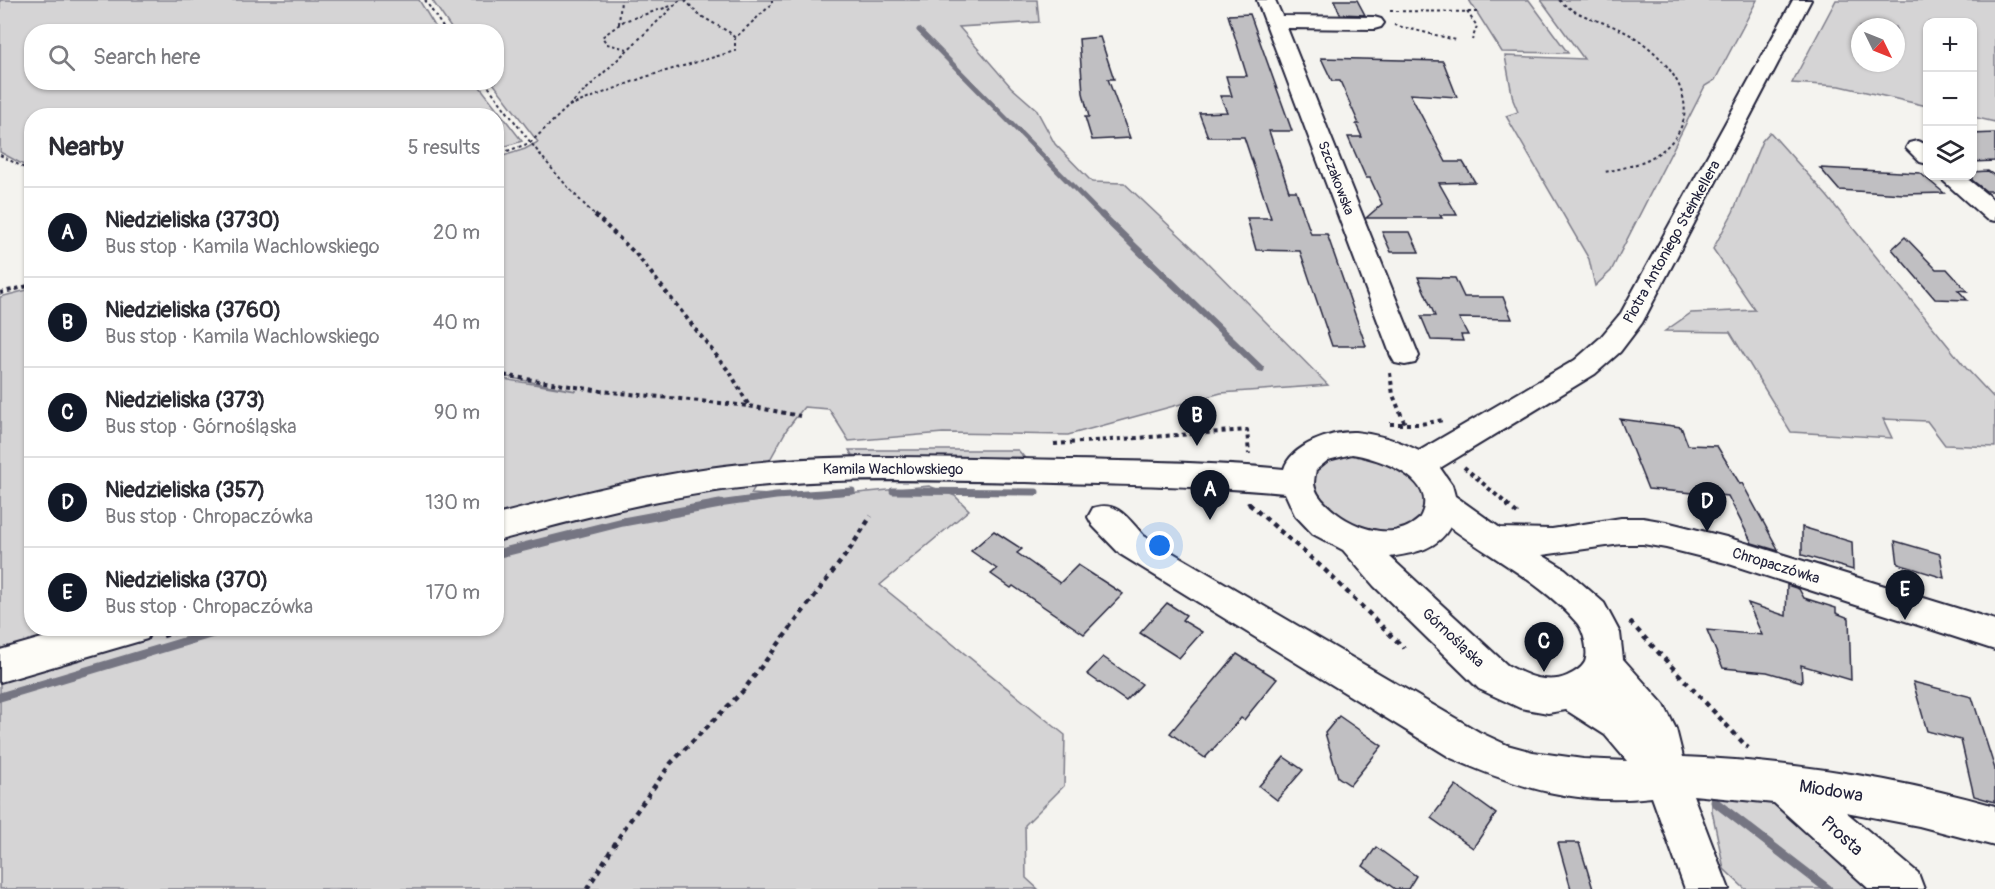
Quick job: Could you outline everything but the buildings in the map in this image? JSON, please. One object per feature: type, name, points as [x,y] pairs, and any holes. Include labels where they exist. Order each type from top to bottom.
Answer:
[{"type":"street","name":"Szczakowska","points":[[1266,0],[1405,356]]},
{"type":"street","name":"Piotra Antoniego Steinkellera","points":[[1419,466],[1585,367],[1610,345],[1642,300],[1802,0]]},
{"type":"street","points":[[1319,2],[1328,23]]},
{"type":"street","points":[[1275,22],[1328,23],[1382,19]]},
{"type":"street","points":[[1955,180],[1995,214]]},
{"type":"street","points":[[1341,444],[1365,444],[1385,448],[1419,466],[1434,484],[1440,502],[1434,524],[1415,539],[1391,544],[1356,541],[1321,521],[1299,496],[1296,482],[1302,465],[1311,456],[1329,446],[1341,444]]},
{"type":"street","name":"Kamila Wachlowskiego","points":[[504,526],[635,493],[738,476],[787,471],[876,467],[1131,472],[1296,482]]},
{"type":"street","points":[[1440,502],[1493,542],[1552,579],[1591,613],[1602,633],[1605,663],[1613,676],[1651,718],[1663,757],[1665,775],[1707,889]]},
{"type":"street","name":"Miodowa","points":[[1105,517],[1132,545],[1465,745],[1503,762],[1556,774],[1633,780],[1665,775],[1782,783],[1936,810],[1995,826]]},
{"type":"street","name":"Chropaczówka","points":[[1493,542],[1552,542],[1621,531],[1643,531],[1666,535],[1726,550],[1995,635]]},
{"type":"street","name":"Górnośląska","points":[[1356,541],[1386,576],[1493,677],[1520,691],[1548,696],[1571,693],[1593,681],[1605,663]]},
{"type":"street","points":[[1552,542],[1552,579]]},
{"type":"street","points":[[0,666],[106,636]]},
{"type":"street","points":[[1571,693],[1618,723],[1665,775]]},
{"type":"street","name":"Prosta","points":[[1782,783],[1902,889]]},
{"type":"path","points":[[425,0],[441,24]]},
{"type":"path","points":[[619,24],[621,0]]},
{"type":"path","points":[[504,152],[530,143],[680,0]]},
{"type":"path","points":[[569,106],[645,77],[735,51],[735,38],[729,32],[699,15],[685,0]]},
{"type":"path","points":[[735,38],[772,4],[772,0]]},
{"type":"path","points":[[1559,0],[1568,10],[1633,35],[1678,78],[1686,98],[1685,119],[1675,140],[1656,156],[1625,168],[1604,172]]},
{"type":"path","points":[[627,49],[607,44],[602,37],[606,31],[619,24],[675,5]]},
{"type":"path","points":[[1467,12],[1477,26],[1472,40]]},
{"type":"path","points":[[1382,19],[1477,12]]},
{"type":"path","points":[[1382,19],[1456,40]]},
{"type":"path","points":[[490,90],[504,108]]},
{"type":"path","points":[[504,109],[575,196],[636,254],[731,374],[744,393],[749,406]]},
{"type":"path","points":[[0,155],[24,168]]},
{"type":"path","points":[[0,293],[24,287]]},
{"type":"path","points":[[504,375],[601,391],[749,406],[800,416]]},
{"type":"path","points":[[1405,424],[1432,422],[1451,417]]},
{"type":"path","points":[[1045,445],[1247,430]]},
{"type":"path","points":[[587,889],[624,829],[671,763],[743,692],[850,549],[871,516]]},
{"type":"shaded area","points":[[0,0],[419,0],[434,24],[24,24],[24,90],[482,90],[496,108],[24,108],[24,165],[0,152]]},
{"type":"shaded area","points":[[432,0],[1037,0],[1039,22],[959,27],[1011,87],[1036,109],[1055,144],[1092,182],[1124,183],[1194,249],[1328,385],[1221,393],[1068,435],[943,433],[849,441],[829,409],[804,407],[787,429],[751,494],[817,497],[929,486],[955,496],[969,510],[880,585],[1065,735],[1064,786],[1025,825],[1026,878],[1038,889],[0,889],[0,297],[24,291],[24,636],[504,636],[504,379],[576,391],[504,376],[504,156],[538,142],[498,90],[504,90],[504,24],[448,24]]},
{"type":"shaded area","points":[[1469,0],[1529,0],[1568,53],[1502,52]]},
{"type":"shaded area","points":[[1541,0],[1757,0],[1715,80],[1705,86],[1611,271],[1595,286],[1589,259],[1506,116],[1518,112],[1513,100],[1505,56],[1584,59]]},
{"type":"shaded area","points":[[1836,0],[1995,0],[1995,122],[1977,118],[1977,18],[1923,18],[1923,105],[1840,86],[1792,83]]},
{"type":"shaded area","points":[[504,118],[522,141],[504,147]]},
{"type":"shaded area","points":[[1770,132],[1827,196],[1966,368],[1995,399],[1995,447],[1945,445],[1927,421],[1883,419],[1892,438],[1791,432],[1730,332],[1665,331],[1691,313],[1755,310],[1713,249],[1733,212],[1762,141]]},
{"type":"shaded area","points":[[849,450],[1018,450],[1024,457],[863,457],[852,455]]},
{"type":"shaded area","points":[[1361,450],[1414,473],[1429,502],[1417,527],[1384,538],[1326,519],[1307,477],[1325,456]]},
{"type":"shaded area","points":[[1723,760],[1890,889],[1745,889],[1724,869],[1712,811],[1711,772]]},
{"type":"waterway","points":[[919,30],[1103,217]]},
{"type":"waterway","points":[[1102,215],[1261,369]]},
{"type":"waterway","points":[[711,505],[776,496],[852,491]]},
{"type":"waterway","points":[[893,491],[1036,492]]},
{"type":"waterway","points":[[504,552],[623,522],[720,504]]},
{"type":"waterway","points":[[0,697],[203,636]]},
{"type":"waterway","points":[[1715,802],[1828,889]]},
{"type":"place","name":"Niedzieliska (3760)","points":[[1197,446]]},
{"type":"place","name":"Niedzieliska (3730)","points":[[1210,520]]},
{"type":"place","name":"Niedzieliska (357)","points":[[1707,532]]},
{"type":"place","name":"Niedzieliska (370)","points":[[1905,620]]},
{"type":"place","name":"Niedzieliska (373)","points":[[1544,672]]}]
